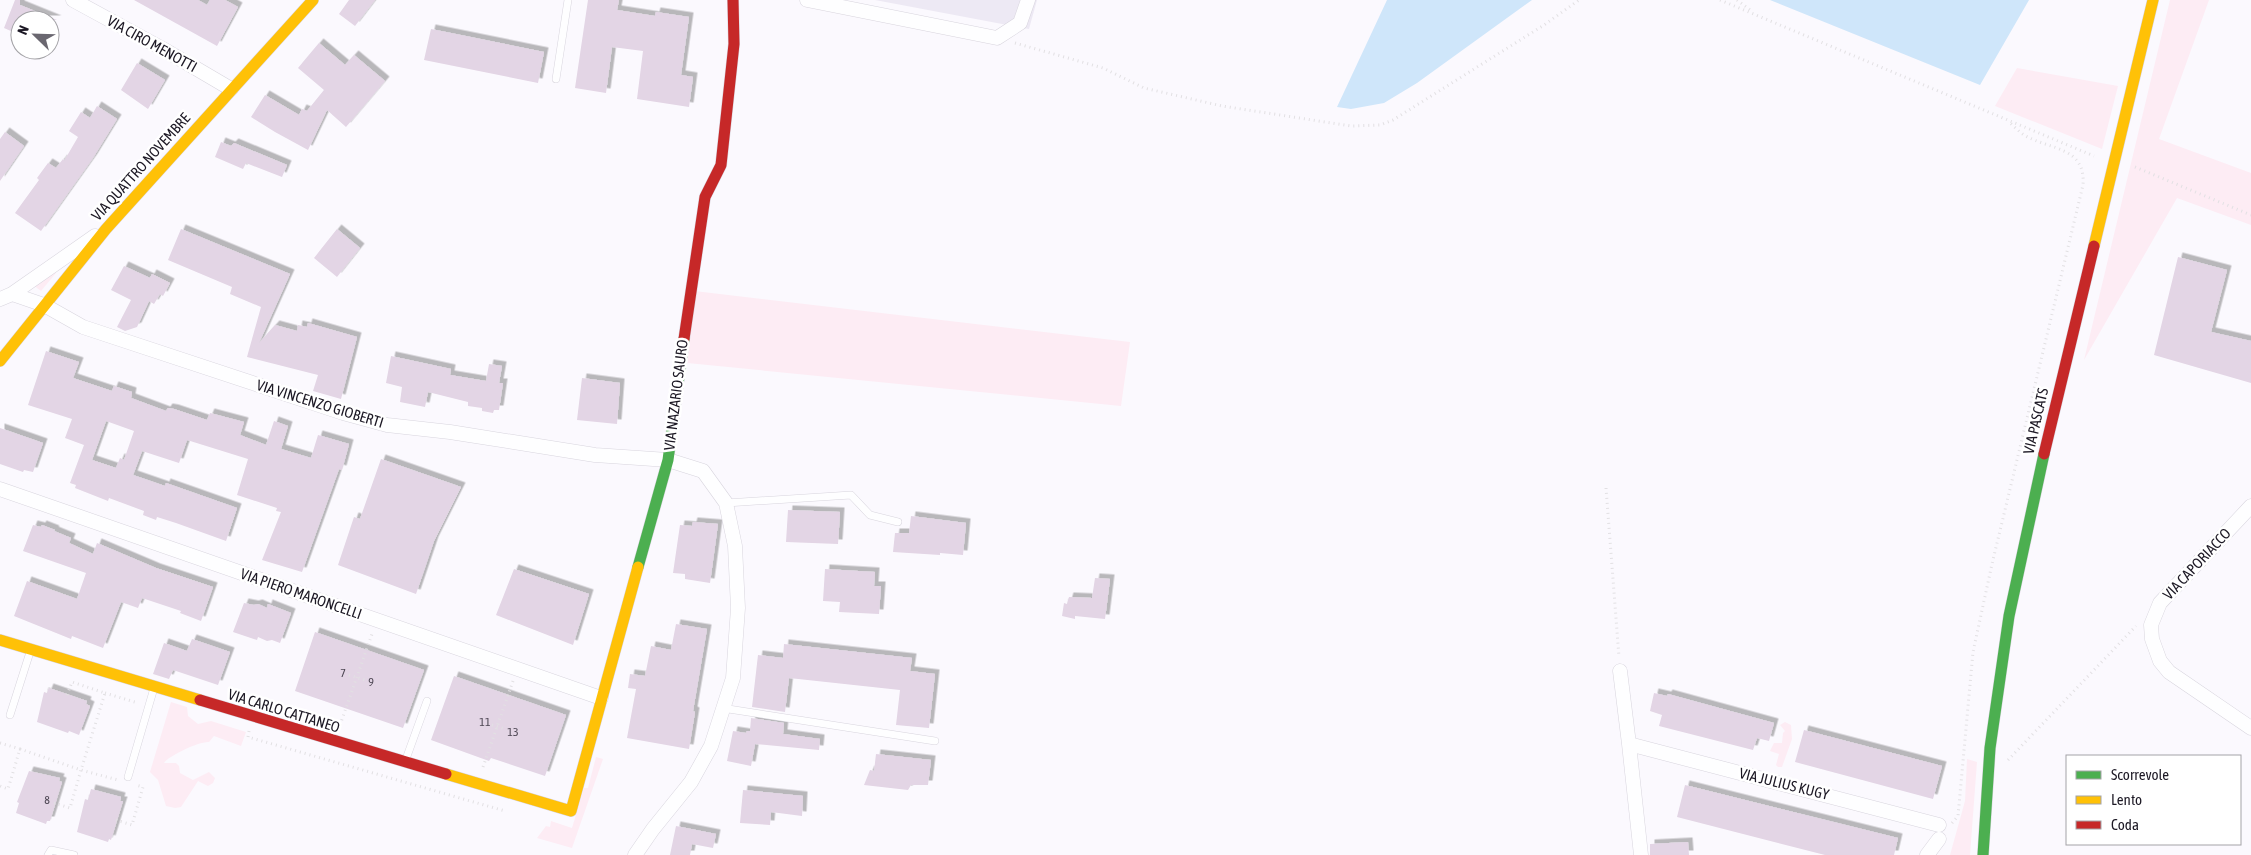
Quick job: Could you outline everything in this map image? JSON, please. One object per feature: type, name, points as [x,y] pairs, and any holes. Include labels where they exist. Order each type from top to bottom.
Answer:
[{"type":"street","name":"VIA CIRO MENOTTI","points":[[73,0],[163,49],[231,90]]},
{"type":"street","name":"VIA QUATTRO NOVEMBRE","points":[[0,361],[106,229],[313,0]]},
{"type":"street","name":"VIA NAZARIO SAURO","points":[[636,855],[653,829],[691,782],[711,746],[732,678],[738,608],[735,546],[726,503],[703,472],[668,460],[675,393],[705,197],[721,165],[734,44],[733,0]]},
{"type":"street","points":[[807,0],[997,38],[1020,23],[1028,0]]},
{"type":"street","name":"VIA PASCATS","points":[[1983,855],[1990,748],[2009,616],[2038,479],[2154,0]]},
{"type":"street","points":[[6,296],[106,229]]},
{"type":"street","name":"VIA VINCENZO GIOBERTI","points":[[6,296],[44,305],[83,327],[343,413],[387,425],[450,432],[596,455],[668,460]]},
{"type":"street","points":[[601,698],[668,460]]},
{"type":"street","name":"VIA PIERO MARONCELLI","points":[[0,489],[601,698]]},
{"type":"street","name":"VIA CAPORIACCO","points":[[2251,506],[2160,602],[2151,625],[2155,651],[2168,672],[2251,728]]},
{"type":"street","name":"VIA CARLO CATTANEO","points":[[2,642],[31,649],[571,812],[601,698]]},
{"type":"street","points":[[1620,670],[1641,855]]},
{"type":"street","name":"VIA JULIUS KUGY","points":[[1629,744],[1943,830]]},
{"type":"street","points":[[1927,855],[1943,830]]},
{"type":"lane","points":[[556,79],[568,0]]},
{"type":"lane","points":[[726,503],[851,495],[870,515],[898,522]]},
{"type":"lane","points":[[10,715],[31,649]]},
{"type":"lane","points":[[126,780],[154,687]]},
{"type":"lane","points":[[405,762],[427,702]]},
{"type":"lane","points":[[722,708],[935,742]]},
{"type":"lane","points":[[48,855],[51,850],[74,855]]},
{"type":"path","points":[[997,38],[1103,68],[1144,88],[1222,106],[1323,122],[1380,126],[1393,120],[1544,25],[1579,0]]},
{"type":"path","points":[[1720,0],[2094,156]]},
{"type":"path","points":[[1737,0],[1760,16]]},
{"type":"path","points":[[1943,830],[1958,816],[1973,652],[1994,554],[2084,175],[2078,161],[2069,153],[2023,134],[2009,122]]},
{"type":"path","points":[[2135,167],[2251,214]]},
{"type":"path","points":[[1606,488],[1620,670]]},
{"type":"path","name":"VIA CARLO CATTANEO","points":[[340,726],[377,620]]},
{"type":"path","points":[[2008,760],[2140,622]]},
{"type":"path","points":[[483,768],[518,669]]},
{"type":"path","points":[[349,674],[365,680]]},
{"type":"path","points":[[67,695],[72,682],[149,706]]},
{"type":"path","points":[[54,803],[70,808],[105,693]]},
{"type":"path","points":[[492,725],[505,729]]},
{"type":"path","points":[[0,743],[81,770],[126,780]]},
{"type":"path","points":[[0,786],[8,788],[20,749]]},
{"type":"path","points":[[116,820],[132,825],[143,788],[134,785]]},
{"type":"shaded area","points":[[875,0],[1037,0],[1029,29]]},
{"type":"shaded area","points":[[2170,0],[2209,0],[2159,139],[2251,173],[2251,225],[2177,198],[2084,360]]},
{"type":"shaded area","points":[[2017,68],[2118,86],[2102,149],[1995,106]]},
{"type":"shaded area","points":[[52,271],[56,273],[41,291],[33,285]]},
{"type":"shaded area","points":[[686,290],[1130,342],[1121,406],[677,362]]},
{"type":"shaded area","points":[[171,702],[187,707],[188,716],[198,724],[211,721],[246,732],[241,746],[214,736],[209,742],[192,746],[164,763],[176,763],[179,766],[180,773],[193,780],[209,772],[215,778],[213,783],[208,786],[198,781],[181,807],[175,808],[166,806],[158,780],[150,772]]},
{"type":"shaded area","points":[[1785,722],[1791,725],[1792,739],[1782,767],[1778,767],[1776,765],[1779,754],[1770,751],[1774,743],[1782,743],[1785,731],[1780,725]]},
{"type":"shaded area","points":[[596,757],[603,759],[572,848],[537,838],[546,826],[550,827],[551,821],[572,828],[584,788],[588,788]]},
{"type":"shaded area","points":[[1967,759],[1977,762],[1970,855],[1950,855],[1965,801]]},
{"type":"water","points":[[1387,0],[1532,0],[1417,83],[1384,103],[1351,109],[1337,107]]},
{"type":"water","points":[[1770,0],[2029,0],[1980,85]]},
{"type":"building","points":[[15,0],[20,0],[20,5],[32,10],[11,10]]},
{"type":"building","points":[[134,0],[198,0],[207,5],[210,0],[225,0],[238,7],[217,46]]},
{"type":"building","points":[[349,0],[375,0],[355,26],[339,14]]},
{"type":"building","points":[[588,0],[619,0],[617,10],[655,16],[656,12],[689,17],[681,75],[693,77],[689,107],[637,99],[643,51],[612,47],[606,93],[575,88]]},
{"type":"building","points":[[10,13],[10,31],[4,28]]},
{"type":"building","points":[[431,29],[544,52],[538,83],[424,60]]},
{"type":"building","points":[[319,43],[345,65],[354,55],[385,81],[346,127],[327,110],[308,150],[251,117],[265,95],[299,115],[302,109],[307,111],[324,90],[298,68]]},
{"type":"building","points":[[137,63],[165,80],[148,109],[121,90]]},
{"type":"building","points":[[97,106],[117,119],[93,158],[41,231],[15,213],[39,180],[37,178],[48,163],[56,168],[63,159],[64,161],[78,137],[69,131],[81,112],[90,118]]},
{"type":"building","points":[[5,132],[24,146],[0,181],[0,139]]},
{"type":"building","points":[[221,142],[231,146],[234,143],[287,165],[282,177],[246,163],[243,169],[215,157]]},
{"type":"building","points":[[181,229],[290,274],[259,343],[275,325],[297,331],[298,325],[307,327],[308,323],[357,337],[341,399],[313,391],[318,375],[247,357],[261,307],[230,294],[232,287],[168,260]]},
{"type":"building","points":[[337,229],[360,248],[337,277],[314,258]]},
{"type":"building","points":[[2178,257],[2227,270],[2211,332],[2251,341],[2251,383],[2154,355]]},
{"type":"building","points":[[124,266],[150,278],[152,274],[170,283],[163,296],[160,294],[154,304],[149,301],[137,327],[125,331],[117,327],[131,300],[111,290]]},
{"type":"building","points":[[46,351],[79,362],[73,378],[112,391],[114,386],[132,392],[131,398],[166,411],[168,408],[174,409],[207,420],[210,413],[244,422],[240,435],[266,445],[274,421],[288,426],[281,449],[311,458],[318,435],[349,444],[342,470],[339,469],[302,572],[262,560],[281,512],[276,511],[277,508],[237,495],[248,459],[187,440],[179,463],[142,451],[133,475],[165,486],[166,483],[237,508],[226,541],[157,517],[156,520],[143,515],[144,511],[109,498],[108,501],[75,488],[76,485],[70,483],[84,445],[65,438],[72,419],[28,405]],"holes":[[[106,421],[134,431],[124,460],[120,458],[116,468],[92,460]]]},
{"type":"building","points":[[391,356],[451,369],[450,375],[486,381],[489,364],[502,366],[499,383],[503,383],[499,410],[494,410],[493,413],[482,411],[482,408],[468,406],[468,402],[428,392],[425,407],[400,402],[402,387],[386,383]]},
{"type":"building","points":[[582,378],[620,383],[617,424],[577,420]]},
{"type":"building","points":[[0,428],[43,443],[33,472],[24,470],[23,472],[0,464]]},
{"type":"building","points":[[381,459],[461,487],[434,541],[416,594],[338,565],[354,517],[360,519]]},
{"type":"building","points":[[788,510],[840,512],[838,544],[786,542]]},
{"type":"building","points":[[911,516],[966,523],[963,555],[893,552],[895,533],[909,533]]},
{"type":"building","points":[[693,522],[718,524],[710,583],[685,579],[685,574],[673,573],[680,525],[692,526]]},
{"type":"building","points":[[33,525],[41,527],[42,525],[55,530],[71,538],[69,543],[93,554],[97,543],[156,568],[213,587],[201,621],[180,613],[181,611],[142,598],[138,608],[121,602],[103,648],[72,636],[71,639],[14,616],[27,581],[77,599],[86,573],[23,551]]},
{"type":"building","points":[[514,569],[589,594],[573,645],[496,615]]},
{"type":"building","points":[[825,569],[875,572],[874,586],[881,586],[879,614],[839,612],[840,602],[823,601]]},
{"type":"building","points":[[1095,578],[1110,579],[1105,619],[1075,616],[1075,619],[1062,616],[1064,603],[1067,604],[1069,597],[1092,598]]},
{"type":"building","points":[[244,603],[258,604],[267,608],[268,604],[291,613],[280,643],[258,637],[257,640],[233,632]]},
{"type":"building","points":[[676,624],[707,629],[693,711],[695,712],[689,749],[627,738],[636,689],[628,688],[630,674],[645,676],[651,646],[671,650]]},
{"type":"building","points":[[315,632],[424,670],[403,728],[295,691]]},
{"type":"building","points":[[192,639],[230,652],[218,685],[173,670],[169,679],[153,674],[164,643],[187,651]]},
{"type":"building","points":[[784,644],[912,658],[910,671],[935,674],[929,728],[896,725],[900,690],[789,678],[785,712],[752,707],[758,655],[783,658]]},
{"type":"building","points":[[454,676],[566,715],[545,776],[491,758],[489,761],[431,740]]},
{"type":"building","points":[[49,688],[87,701],[86,704],[90,706],[79,735],[37,722],[44,692],[47,693]]},
{"type":"building","points":[[1654,693],[1667,696],[1668,694],[1774,723],[1769,741],[1757,738],[1753,750],[1659,726],[1662,715],[1650,711]]},
{"type":"building","points":[[751,718],[784,723],[783,734],[820,739],[819,750],[755,744],[751,766],[727,761],[733,731],[746,733],[750,731]]},
{"type":"building","points":[[1804,730],[1942,766],[1933,799],[1795,762]]},
{"type":"building","points":[[876,754],[931,760],[928,785],[911,785],[908,790],[864,785],[870,770],[874,771]]},
{"type":"building","points":[[29,771],[60,778],[59,781],[62,782],[50,821],[47,821],[46,824],[16,813],[19,803],[17,802]]},
{"type":"building","points":[[1685,785],[1898,838],[1894,855],[1825,855],[1677,817]]},
{"type":"building","points":[[91,789],[121,797],[120,801],[123,801],[111,840],[109,839],[108,842],[77,832],[85,799],[88,800]]},
{"type":"building","points":[[743,790],[803,796],[802,816],[771,812],[770,825],[740,823]]},
{"type":"building","points":[[676,826],[716,834],[713,848],[692,844],[690,855],[670,855]]},
{"type":"building","points":[[1688,842],[1689,855],[1650,855],[1650,844]]},
{"type":"traffic: fast","points":[[638,567],[668,460],[684,339]]},
{"type":"traffic: fast","points":[[1983,855],[1990,748],[2009,616],[2044,454]]},
{"type":"traffic: slow","points":[[0,361],[106,229],[313,0]]},
{"type":"traffic: slow","points":[[2094,246],[2153,0]]},
{"type":"traffic: slow","points":[[446,774],[571,811],[638,567]]},
{"type":"traffic: slow","points":[[0,640],[200,700]]},
{"type":"traffic: jam","points":[[684,339],[705,197],[721,165],[734,44],[733,0]]},
{"type":"traffic: jam","points":[[2044,454],[2094,246]]},
{"type":"traffic: jam","points":[[200,700],[446,774]]}]
